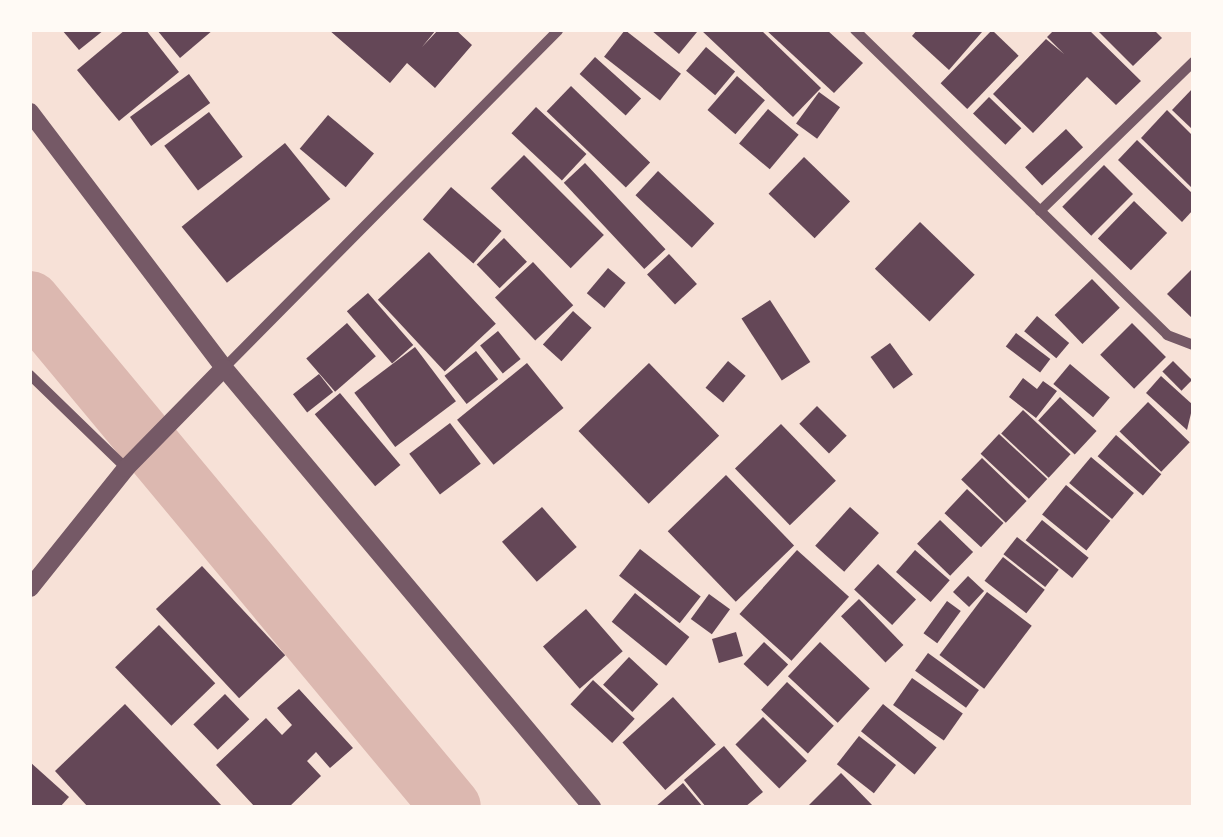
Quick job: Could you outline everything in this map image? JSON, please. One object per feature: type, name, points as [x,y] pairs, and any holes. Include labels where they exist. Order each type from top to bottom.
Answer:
[{"type":"street","points":[[30,588],[126,468],[558,30]]},
{"type":"street","points":[[855,30],[1167,335],[1193,345]]},
{"type":"street","points":[[1040,211],[1193,62]]},
{"type":"street","points":[[30,112],[224,368],[592,807]]},
{"type":"street","points":[[30,375],[126,468]]},
{"type":"building","points":[[62,30],[104,30],[79,50]]},
{"type":"building","points":[[125,30],[146,30],[179,72],[119,121],[77,70]]},
{"type":"building","points":[[157,30],[213,30],[180,58]]},
{"type":"building","points":[[329,30],[436,30],[422,47],[438,30],[456,30],[472,45],[435,88],[407,63],[390,83]]},
{"type":"building","points":[[625,30],[681,74],[660,101],[604,57]]},
{"type":"building","points":[[651,30],[694,30],[697,32],[679,54]]},
{"type":"building","points":[[701,30],[761,30],[821,88],[793,117]]},
{"type":"building","points":[[766,30],[827,30],[863,63],[834,93]]},
{"type":"building","points":[[917,30],[982,32],[949,70],[912,36]]},
{"type":"building","points":[[992,30],[1019,56],[967,109],[941,83]]},
{"type":"building","points":[[1054,30],[1089,30],[1141,81],[1116,105],[1087,77],[1033,133],[993,94],[1046,39],[1064,54],[1047,37]]},
{"type":"building","points":[[1097,30],[1154,30],[1162,38],[1133,66]]},
{"type":"building","points":[[706,47],[735,71],[715,95],[686,71]]},
{"type":"building","points":[[595,57],[641,98],[626,116],[580,74]]},
{"type":"building","points":[[189,74],[210,103],[151,146],[130,117]]},
{"type":"building","points":[[737,76],[765,100],[735,134],[707,110]]},
{"type":"building","points":[[571,86],[650,162],[626,188],[547,111]]},
{"type":"building","points":[[1193,88],[1193,130],[1172,110]]},
{"type":"building","points":[[819,92],[840,107],[817,139],[796,124]]},
{"type":"building","points":[[989,97],[1021,128],[1005,145],[973,114]]},
{"type":"building","points":[[536,107],[586,154],[562,180],[511,133]]},
{"type":"building","points":[[768,109],[799,135],[770,169],[739,143]]},
{"type":"building","points":[[1167,110],[1193,136],[1193,189],[1141,138]]},
{"type":"building","points":[[209,112],[243,157],[198,190],[164,146]]},
{"type":"building","points":[[328,115],[374,154],[346,187],[300,149]]},
{"type":"building","points":[[1066,129],[1083,147],[1042,185],[1025,167]]},
{"type":"building","points":[[1137,140],[1193,194],[1193,210],[1182,222],[1118,160]]},
{"type":"building","points":[[285,143],[330,199],[227,283],[182,227]]},
{"type":"building","points":[[524,155],[604,235],[571,268],[491,188]]},
{"type":"building","points":[[804,157],[850,201],[815,238],[769,194]]},
{"type":"building","points":[[585,163],[665,249],[644,269],[564,183]]},
{"type":"building","points":[[1104,165],[1133,194],[1091,236],[1062,207]]},
{"type":"building","points":[[658,171],[714,224],[692,248],[635,195]]},
{"type":"building","points":[[451,187],[502,231],[473,263],[423,219]]},
{"type":"building","points":[[1134,201],[1167,233],[1131,270],[1098,238]]},
{"type":"building","points":[[920,222],[975,275],[930,322],[875,269]]},
{"type":"building","points":[[504,238],[527,262],[500,288],[477,264]]},
{"type":"building","points":[[429,252],[496,324],[445,371],[378,300]]},
{"type":"building","points":[[669,254],[697,284],[675,304],[647,274]]},
{"type":"building","points":[[533,262],[573,305],[535,341],[495,297]]},
{"type":"building","points":[[608,268],[626,283],[604,308],[587,293]]},
{"type":"building","points":[[1193,268],[1193,319],[1167,294]]},
{"type":"building","points":[[1092,279],[1120,308],[1082,344],[1055,315]]},
{"type":"building","points":[[368,293],[413,345],[392,363],[347,311]]},
{"type":"building","points":[[770,300],[810,362],[782,381],[741,319]]},
{"type":"building","points":[[573,311],[592,328],[561,361],[543,344]]},
{"type":"building","points":[[1037,316],[1069,343],[1056,358],[1024,331]]},
{"type":"building","points":[[347,323],[376,356],[335,392],[306,358]]},
{"type":"building","points":[[1132,323],[1166,357],[1134,389],[1100,355]]},
{"type":"building","points":[[498,331],[521,359],[503,373],[480,345]]},
{"type":"building","points":[[1016,333],[1050,359],[1040,372],[1006,347]]},
{"type":"building","points":[[890,343],[913,375],[894,389],[871,357]]},
{"type":"building","points":[[415,347],[456,401],[395,447],[354,393]]},
{"type":"building","points":[[476,351],[498,379],[467,404],[444,376]]},
{"type":"building","points":[[728,361],[746,376],[723,403],[706,388]]},
{"type":"building","points":[[1173,361],[1192,380],[1181,391],[1162,372]]},
{"type":"building","points":[[527,363],[564,408],[494,465],[457,420]]},
{"type":"building","points":[[649,363],[719,436],[649,504],[579,431]]},
{"type":"building","points":[[1070,364],[1110,397],[1093,417],[1053,384]]},
{"type":"building","points":[[319,374],[333,392],[307,412],[293,394]]},
{"type":"building","points":[[1161,376],[1193,405],[1187,430],[1146,393]]},
{"type":"building","points":[[1023,378],[1037,389],[1043,381],[1057,391],[1036,418],[1009,397]]},
{"type":"building","points":[[340,393],[400,465],[375,486],[315,414]]},
{"type":"building","points":[[1060,397],[1097,431],[1075,455],[1038,420]]},
{"type":"building","points":[[1148,402],[1190,442],[1161,472],[1120,431]]},
{"type":"building","points":[[817,406],[847,436],[829,453],[799,424]]},
{"type":"building","points":[[1023,410],[1071,454],[1049,478],[1001,433]]},
{"type":"building","points":[[450,423],[481,464],[440,494],[409,454]]},
{"type":"building","points":[[781,424],[836,481],[790,525],[735,468]]},
{"type":"building","points":[[999,434],[1047,479],[1029,499],[981,454]]},
{"type":"building","points":[[1116,435],[1161,474],[1143,495],[1098,456]]},
{"type":"building","points":[[1091,457],[1134,493],[1112,519],[1069,483]]},
{"type":"building","points":[[982,458],[1027,501],[1006,523],[961,480]]},
{"type":"building","points":[[726,475],[794,545],[736,602],[668,531]]},
{"type":"building","points":[[1066,485],[1110,521],[1086,550],[1042,515]]},
{"type":"building","points":[[967,489],[1004,523],[981,547],[944,513]]},
{"type":"building","points":[[542,507],[577,547],[537,582],[502,542]]},
{"type":"building","points":[[850,507],[879,533],[844,572],[815,546]]},
{"type":"building","points":[[940,520],[973,552],[950,576],[917,544]]},
{"type":"building","points":[[1042,520],[1089,558],[1072,578],[1026,540]]},
{"type":"building","points":[[1017,537],[1059,570],[1045,587],[1003,554]]},
{"type":"building","points":[[640,549],[701,596],[680,623],[619,576]]},
{"type":"building","points":[[797,550],[849,597],[791,661],[739,614]]},
{"type":"building","points":[[915,550],[950,580],[931,602],[896,572]]},
{"type":"building","points":[[1003,557],[1045,590],[1026,613],[985,581]]},
{"type":"building","points":[[878,564],[916,599],[892,625],[854,590]]},
{"type":"building","points":[[202,566],[285,655],[239,698],[156,609]]},
{"type":"building","points":[[968,576],[984,591],[969,607],[953,592]]},
{"type":"building","points":[[987,592],[1032,626],[984,689],[939,655]]},
{"type":"building","points":[[635,593],[689,637],[666,666],[612,622]]},
{"type":"building","points":[[709,594],[730,609],[712,634],[691,619]]},
{"type":"building","points":[[859,599],[903,645],[885,662],[841,616]]},
{"type":"building","points":[[947,601],[961,611],[937,643],[923,633]]},
{"type":"building","points":[[586,609],[623,651],[580,689],[543,646]]},
{"type":"building","points":[[159,625],[215,683],[171,726],[115,667]]},
{"type":"building","points":[[736,632],[743,656],[719,663],[712,639]]},
{"type":"building","points":[[764,642],[788,665],[768,686],[744,664]]},
{"type":"building","points":[[820,642],[870,688],[838,723],[788,676]]},
{"type":"building","points":[[928,653],[979,690],[966,708],[915,671]]},
{"type":"building","points":[[629,657],[658,684],[632,712],[603,685]]},
{"type":"building","points":[[912,678],[963,714],[944,741],[893,705]]},
{"type":"building","points":[[593,680],[635,719],[612,743],[570,704]]},
{"type":"building","points":[[787,682],[834,726],[808,753],[761,710]]},
{"type":"building","points":[[299,689],[353,748],[330,768],[316,752],[307,761],[321,776],[289,807],[255,807],[216,765],[266,718],[282,735],[292,725],[277,708]]},
{"type":"building","points":[[225,694],[249,719],[218,750],[193,725]]},
{"type":"building","points":[[673,697],[716,745],[665,790],[622,743]]},
{"type":"building","points":[[125,704],[223,807],[88,807],[55,771]]},
{"type":"building","points":[[883,704],[937,747],[915,775],[861,731]]},
{"type":"building","points":[[763,717],[807,761],[779,788],[735,745]]},
{"type":"building","points":[[859,736],[896,765],[874,793],[837,764]]},
{"type":"building","points":[[724,746],[763,792],[745,807],[706,807],[684,780]]},
{"type":"building","points":[[30,762],[69,797],[60,807],[30,807]]},
{"type":"building","points":[[841,773],[874,807],[807,807]]},
{"type":"building","points":[[683,783],[703,807],[655,807]]},
{"type":"waterway","points":[[30,301],[451,807]]}]
